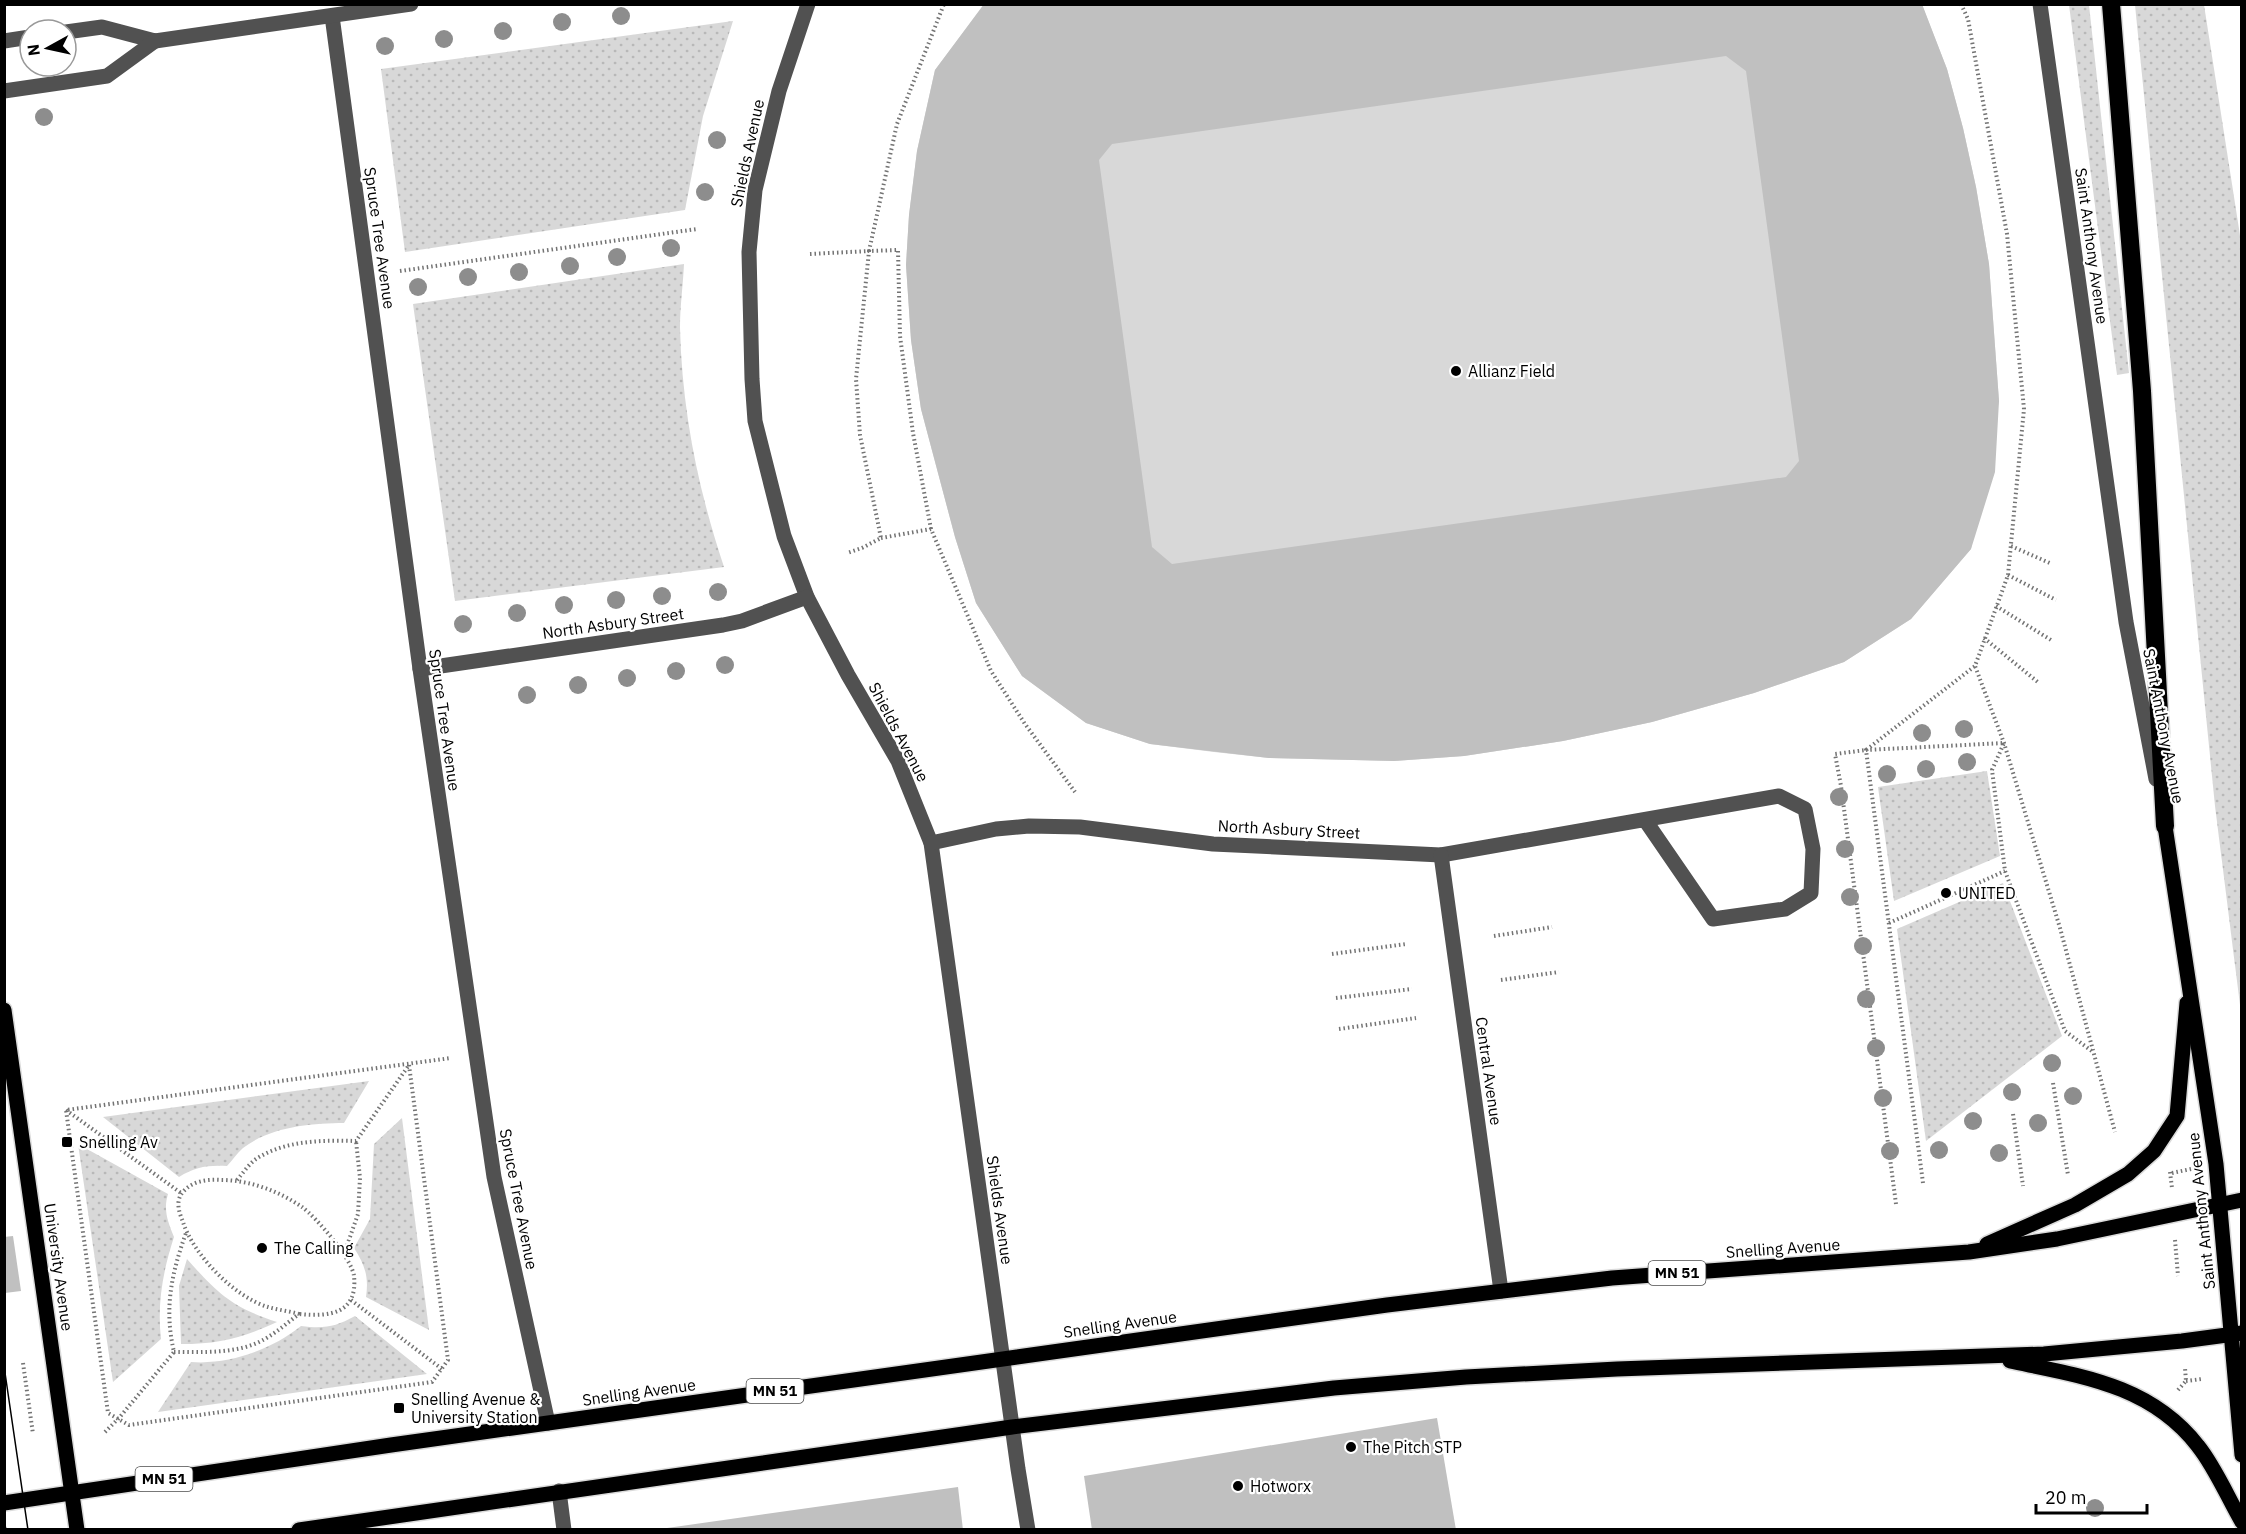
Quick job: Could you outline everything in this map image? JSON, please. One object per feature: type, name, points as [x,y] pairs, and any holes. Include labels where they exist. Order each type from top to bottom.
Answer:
[{"type":"highway","points":[[2111,4],[2142,391],[2165,826]]},
{"type":"main road","name":"Saint Anthony Avenue","points":[[2165,826],[2216,1164],[2236,1333],[2241,1455]]},
{"type":"main road","points":[[1969,1252],[2075,1205],[2128,1174],[2154,1151],[2177,1116],[2182,1079],[2188,973]]},
{"type":"main road","name":"University Avenue","points":[[4,1010],[77,1530]]},
{"type":"main road","name":"Snelling Avenue","points":[[4,1503],[548,1423],[1501,1291],[1612,1278],[1969,1252],[2057,1239],[2241,1200]]},
{"type":"main road","points":[[298,1530],[1012,1426],[1278,1394],[1466,1377],[1617,1368],[1990,1357],[2105,1349],[2236,1333]]},
{"type":"main road","points":[[1990,1357],[2083,1376],[2139,1396],[2161,1410],[2199,1447],[2241,1521]]},
{"type":"street","points":[[78,30],[102,27],[155,41],[411,4]]},
{"type":"street","name":"Shields Avenue","points":[[808,4],[779,91],[755,190],[749,252],[755,421],[784,536],[807,597],[848,675],[898,761],[931,843],[1002,1359],[1028,1530]]},
{"type":"street","name":"Saint Anthony Avenue","points":[[2040,4],[2126,622],[2165,826]]},
{"type":"street","name":"Spruce Tree Avenue","points":[[332,16],[420,669],[475,1055],[499,1209],[548,1423]]},
{"type":"street","points":[[4,91],[107,76],[155,41]]},
{"type":"street","name":"North Asbury Street","points":[[420,669],[723,625],[742,621],[807,597]]},
{"type":"street","name":"North Asbury Street","points":[[931,843],[1007,828],[1080,827],[1213,844],[1441,855],[1779,796],[1805,809],[1813,849],[1811,893],[1785,909],[1713,919],[1645,820]]},
{"type":"street","name":"Central Avenue","points":[[1441,855],[1501,1291]]},
{"type":"street","points":[[559,1491],[564,1530]]},
{"type":"path","points":[[881,538],[860,435],[856,379],[869,251],[897,124],[944,4]]},
{"type":"path","points":[[1866,750],[1975,666],[2008,575],[2024,409],[2007,234],[1968,19],[1961,4]]},
{"type":"path","points":[[400,271],[697,229]]},
{"type":"path","points":[[810,254],[898,250],[900,336],[913,433],[931,529],[991,671],[1025,724],[1075,792]]},
{"type":"path","points":[[847,553],[881,538],[931,529]]},
{"type":"path","points":[[2011,546],[2052,564]]},
{"type":"path","points":[[2008,575],[2056,600]]},
{"type":"path","points":[[1996,606],[2051,640]]},
{"type":"path","points":[[1984,638],[2039,683]]},
{"type":"path","points":[[1975,666],[2004,743],[2060,928],[2115,1132]]},
{"type":"path","points":[[1896,1204],[1835,754],[1866,750],[2004,743]]},
{"type":"path","points":[[2004,743],[1992,770],[2005,871],[2065,1031],[2094,1052]]},
{"type":"path","points":[[1866,750],[1923,1183]]},
{"type":"path","points":[[1889,923],[2005,871]]},
{"type":"path","points":[[1494,936],[1552,927]]},
{"type":"path","points":[[1332,954],[1406,944]]},
{"type":"path","points":[[1501,980],[1558,972]]},
{"type":"path","points":[[1336,998],[1412,989]]},
{"type":"path","points":[[1339,1029],[1416,1018]]},
{"type":"path","points":[[66,1110],[475,1055]]},
{"type":"path","points":[[344,1254],[358,1214],[360,1178],[356,1140],[409,1065]]},
{"type":"path","points":[[66,1110],[108,1413],[129,1425],[432,1382],[448,1360],[409,1065]]},
{"type":"path","points":[[2053,1083],[2068,1175]]},
{"type":"path","points":[[66,1110],[181,1193]]},
{"type":"path","points":[[2013,1114],[2023,1186]]},
{"type":"path","points":[[237,1180],[256,1160],[282,1148],[322,1140],[356,1140]]},
{"type":"path","points":[[2172,1189],[2171,1173],[2194,1168]]},
{"type":"path","points":[[215,1179],[237,1180],[272,1190],[302,1207],[322,1226],[344,1254],[354,1274],[351,1300],[341,1312],[317,1316],[266,1306],[234,1288],[203,1258],[186,1233],[177,1206],[181,1193],[194,1183],[215,1179]]},
{"type":"path","points":[[174,1352],[168,1329],[170,1292],[174,1265],[186,1233]]},
{"type":"path","points":[[2175,1239],[2178,1276]]},
{"type":"path","points":[[351,1300],[442,1369]]},
{"type":"path","points":[[105,1432],[119,1419],[174,1352],[228,1350],[260,1342],[299,1314]]},
{"type":"path","points":[[23,1363],[33,1434]]},
{"type":"path","points":[[2185,1367],[2186,1381]]},
{"type":"path","points":[[2177,1391],[2186,1381],[2202,1379]]},
{"type":"shaded area","name":"Allianz Field","points":[[984,5],[1922,5],[1947,69],[1963,128],[1989,264],[1999,401],[1971,549],[1911,619],[1844,662],[1754,693],[1652,722],[1563,741],[1464,756],[1394,761],[1269,758],[1150,744],[1086,723],[1022,676],[976,603],[955,537],[921,409],[911,340],[906,265],[909,215],[917,151],[935,70]]},
{"type":"shaded area","points":[[2069,5],[2089,5],[2129,373],[2117,375]]},
{"type":"shaded area","points":[[2135,5],[2204,5],[2242,248],[2241,1013],[2215,806]]},
{"type":"shaded area","points":[[733,21],[703,116],[685,210],[405,252],[381,69]]},
{"type":"shaded area","points":[[684,264],[680,328],[688,420],[706,508],[724,567],[455,601],[413,304]]},
{"type":"shaded area","points":[[1987,771],[2000,856],[1894,901],[1878,787]]},
{"type":"shaded area","points":[[2003,883],[2062,1036],[1926,1141],[1897,929]]},
{"type":"shaded area","points":[[369,1081],[344,1123],[305,1125],[278,1131],[243,1148],[227,1166],[202,1167],[179,1177],[103,1117]]},
{"type":"shaded area","points":[[402,1118],[429,1330],[366,1297],[365,1271],[354,1248],[370,1219],[374,1144]]},
{"type":"shaded area","points":[[78,1144],[168,1194],[166,1211],[174,1237],[162,1287],[161,1339],[113,1382]]},
{"type":"shaded area","points":[[187,1259],[217,1290],[237,1305],[277,1322],[230,1339],[181,1344],[179,1286]]},
{"type":"shaded area","points":[[355,1316],[427,1374],[158,1412],[191,1362],[235,1358],[263,1349],[301,1326],[329,1326]]},
{"type":"building","name":"Allianz Field","points":[[984,4],[1922,4],[1947,69],[1963,128],[1989,264],[1999,401],[1995,472],[1971,549],[1911,619],[1844,662],[1754,693],[1652,722],[1563,741],[1464,756],[1394,761],[1269,758],[1150,744],[1086,723],[1022,676],[976,603],[955,537],[921,409],[911,340],[906,265],[909,215],[917,151],[935,70]],"holes":[[[1726,56],[1746,71],[1799,461],[1786,477],[1172,564],[1152,547],[1099,160],[1112,144]]]},
{"type":"building","points":[[13,1236],[21,1291],[5,1293],[4,1237]]},
{"type":"building","name":"The Pitch STP","points":[[1437,1418],[1456,1530],[1092,1530],[1084,1476]]},
{"type":"building","points":[[958,1487],[963,1530],[667,1530],[667,1528]]},
{"type":"tram line","points":[[4,1366],[28,1530]]},
{"type":"tram line","points":[[4,1520],[6,1530]]},
{"type":"place","name":"Allianz Field","points":[[1456,371]]},
{"type":"place","name":"UNITED","points":[[1946,893]]},
{"type":"place","name":"Snelling Av","points":[[67,1142]]},
{"type":"place","name":"The Calling","points":[[262,1248]]},
{"type":"place","name":"Snelling Avenue & University Station","points":[[399,1408]]},
{"type":"place","name":"The Pitch STP","points":[[1351,1447]]},
{"type":"place","name":"Hotworx","points":[[1238,1486]]}]
